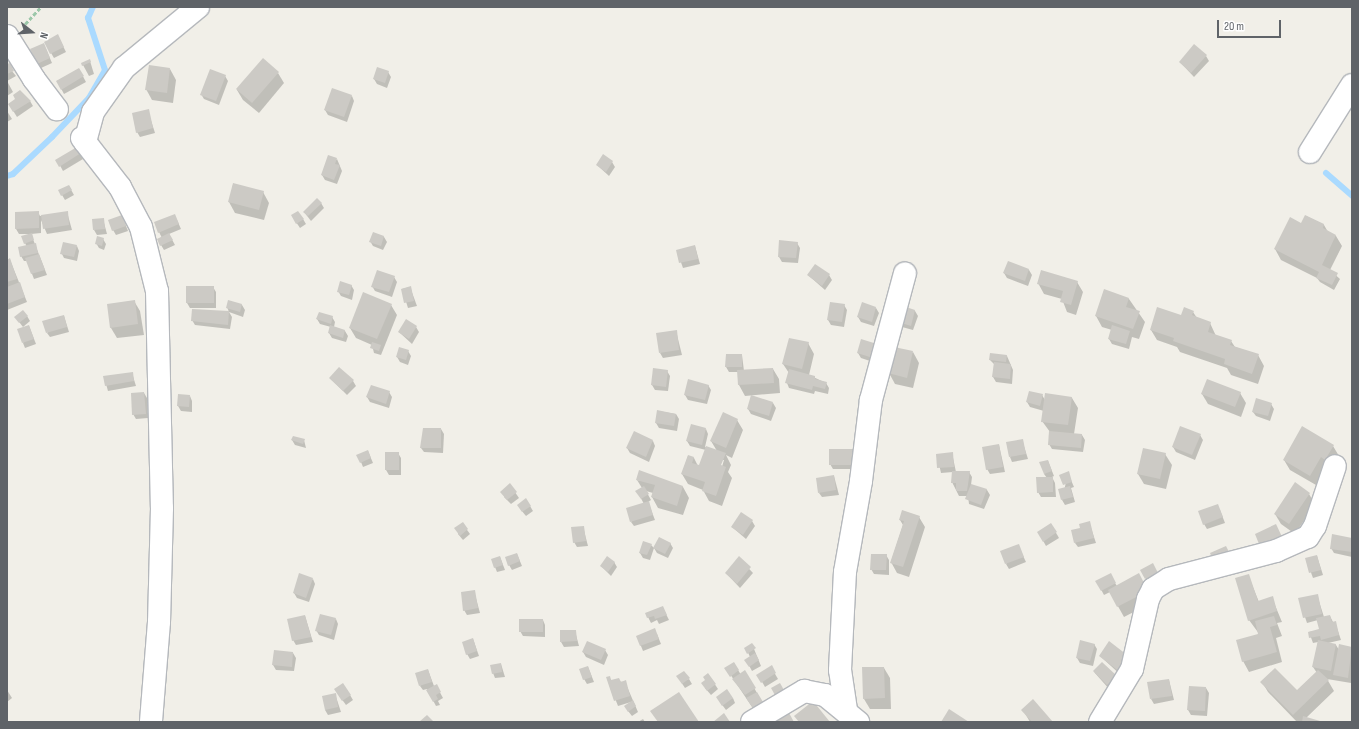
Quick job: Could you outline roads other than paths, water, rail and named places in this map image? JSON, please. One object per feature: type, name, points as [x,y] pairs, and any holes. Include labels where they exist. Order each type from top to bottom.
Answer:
[{"type":"street","points":[[151,722],[159,622],[162,508],[157,291],[141,227],[120,187],[84,140],[93,112],[124,68],[198,7]]},
{"type":"street","points":[[7,36],[34,79],[57,109]]},
{"type":"street","points":[[1310,152],[1352,85]]},
{"type":"street","points":[[852,716],[840,670],[846,572],[861,481],[871,400],[905,273]]},
{"type":"street","points":[[1100,722],[1132,669],[1148,599],[1153,589],[1169,579],[1276,551],[1308,537],[1316,526],[1335,466]]},
{"type":"street","points":[[752,722],[804,691],[825,695],[852,716]]},
{"type":"waterway","points":[[7,176],[13,174],[52,137],[89,98],[105,70],[88,18],[93,7]]},
{"type":"waterway","points":[[1326,173],[1352,196]]}]
